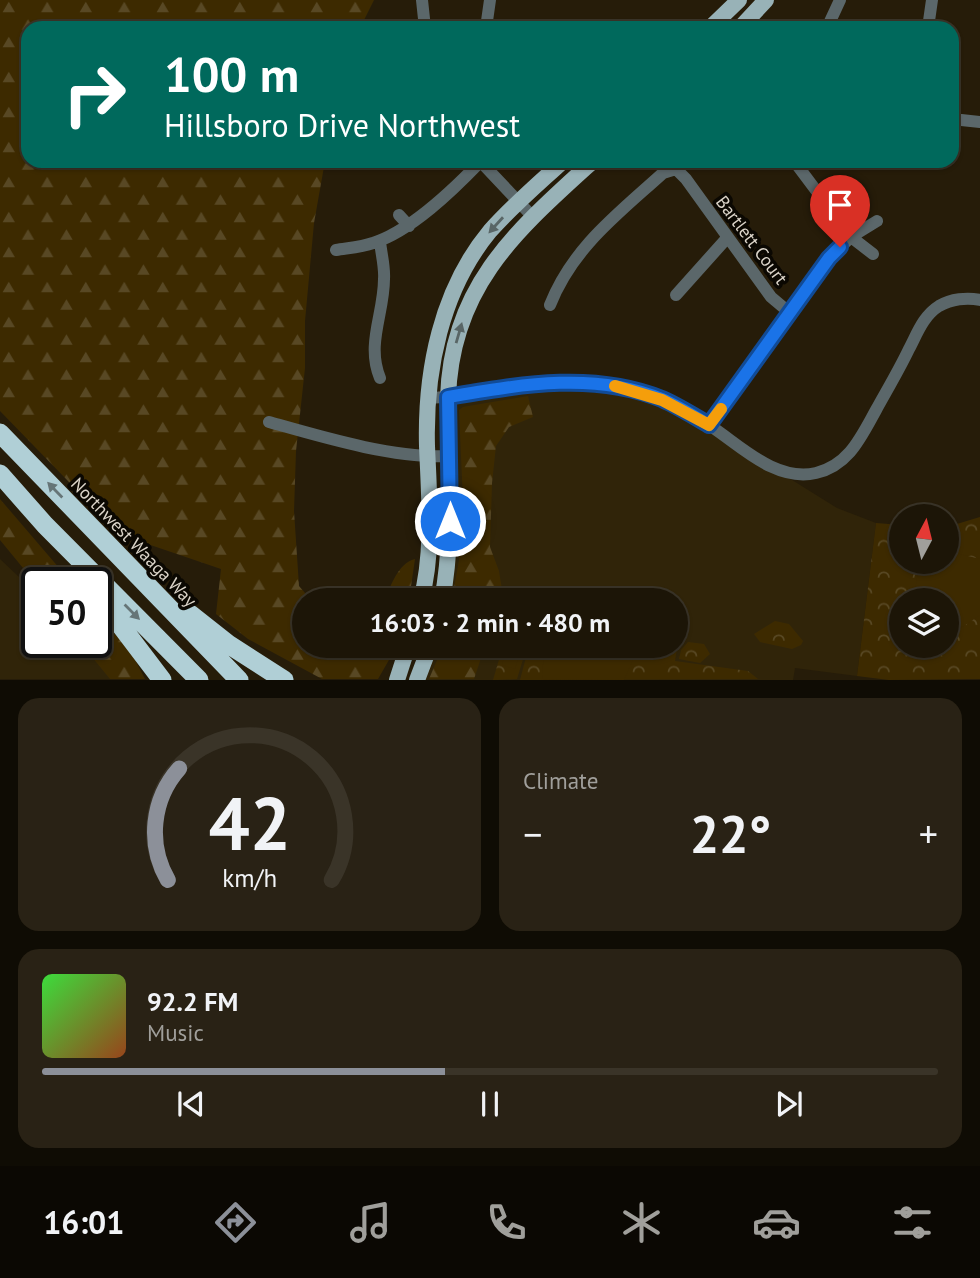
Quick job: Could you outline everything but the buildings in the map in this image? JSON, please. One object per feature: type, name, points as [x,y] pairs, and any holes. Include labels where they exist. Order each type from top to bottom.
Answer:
[{"type":"highway","name":"Northwest Waaga Way","points":[[0,433],[239,680]]},
{"type":"highway","points":[[0,474],[45,525],[200,680]]},
{"type":"highway","points":[[80,516],[212,632],[284,680]]},
{"type":"highway","points":[[45,525],[77,567]]},
{"type":"highway","points":[[112,614],[162,680]]},
{"type":"main road","points":[[717,21],[739,0]]},
{"type":"main road","points":[[746,21],[766,0]]},
{"type":"main road","points":[[423,588],[428,556],[429,398],[438,342],[453,290],[489,233],[555,168]]},
{"type":"main road","points":[[444,588],[450,544],[448,397],[455,346],[464,316],[491,264],[533,216],[585,168]]},
{"type":"main road","points":[[397,680],[404,658]]},
{"type":"main road","points":[[418,680],[426,658]]},
{"type":"street","points":[[422,0],[424,21]]},
{"type":"street","points":[[487,21],[489,0]]},
{"type":"street","points":[[830,21],[840,0]]},
{"type":"street","points":[[929,21],[932,0]]},
{"type":"street","points":[[959,120],[980,122]]},
{"type":"street","points":[[336,250],[380,241],[409,226],[457,186],[474,168]]},
{"type":"street","points":[[487,168],[533,216]]},
{"type":"street","points":[[798,168],[851,237],[873,254]]},
{"type":"street","name":"Bartlett Court","points":[[550,305],[558,285],[587,242],[663,173],[676,169],[771,297],[790,313]]},
{"type":"street","points":[[399,215],[409,226]]},
{"type":"street","points":[[709,425],[829,258],[851,237],[877,221]]},
{"type":"street","points":[[676,295],[727,238]]},
{"type":"street","points":[[380,241],[385,278],[375,337],[374,363],[380,378]]},
{"type":"street","points":[[429,398],[529,385],[591,383],[624,388],[662,400],[709,425],[758,459],[780,470],[802,475],[830,468],[852,451],[864,434],[921,323],[938,307],[953,300],[980,300]]},
{"type":"street","points":[[269,422],[329,439],[428,457],[450,456]]},
{"type":"shaded area","points":[[555,383],[662,399],[837,508],[876,523],[857,676],[795,668],[793,680],[417,680],[425,658],[688,658],[688,588],[442,588],[448,397]]},
{"type":"shaded area","points":[[0,559],[21,579],[21,658],[100,658],[115,679],[0,679]]},
{"type":"green space","points":[[0,0],[374,0],[364,21],[21,21],[21,168],[324,168],[314,223],[305,321],[305,368],[296,451],[294,511],[301,588],[292,588],[292,658],[390,658],[378,679],[322,679],[248,639],[216,614],[221,569],[127,537],[101,515],[0,411]]},
{"type":"green space","points":[[528,396],[533,417],[509,427],[496,446],[490,547],[502,588],[454,588],[463,501],[459,410],[463,407]]},
{"type":"green space","points":[[0,499],[58,567],[22,567],[0,540]]},
{"type":"green space","points":[[980,517],[980,679],[889,680],[857,676],[876,523],[889,524],[889,574],[959,574],[959,523]]},
{"type":"green space","points":[[959,554],[980,559],[980,615],[964,626],[959,628],[959,588],[915,588],[918,574],[959,574]]},
{"type":"green space","points":[[415,559],[411,588],[390,588],[399,570]]},
{"type":"green space","points":[[775,621],[789,624],[803,641],[801,645],[792,649],[760,642],[754,634]]},
{"type":"green space","points":[[112,630],[133,656],[145,679],[110,679],[93,658],[112,658]]},
{"type":"green space","points":[[688,642],[704,644],[710,654],[700,663],[679,659],[688,658]]},
{"type":"green space","points":[[438,658],[481,658],[474,679],[429,679]]},
{"type":"green space","points":[[499,658],[523,658],[517,679],[493,680]]},
{"type":"green space","points":[[504,658],[518,658],[515,669],[502,665]]},
{"type":"green space","points":[[526,658],[675,658],[675,661],[748,671],[758,679],[520,680]]},
{"type":"green space","points":[[543,658],[632,658],[624,680],[542,679]]},
{"type":"slow traffic","points":[[615,386],[662,400],[709,425],[721,409]]},
{"type":"route","points":[[450,521],[448,397],[520,386],[591,383],[624,388],[662,400],[709,425],[829,258],[840,247]]}]
